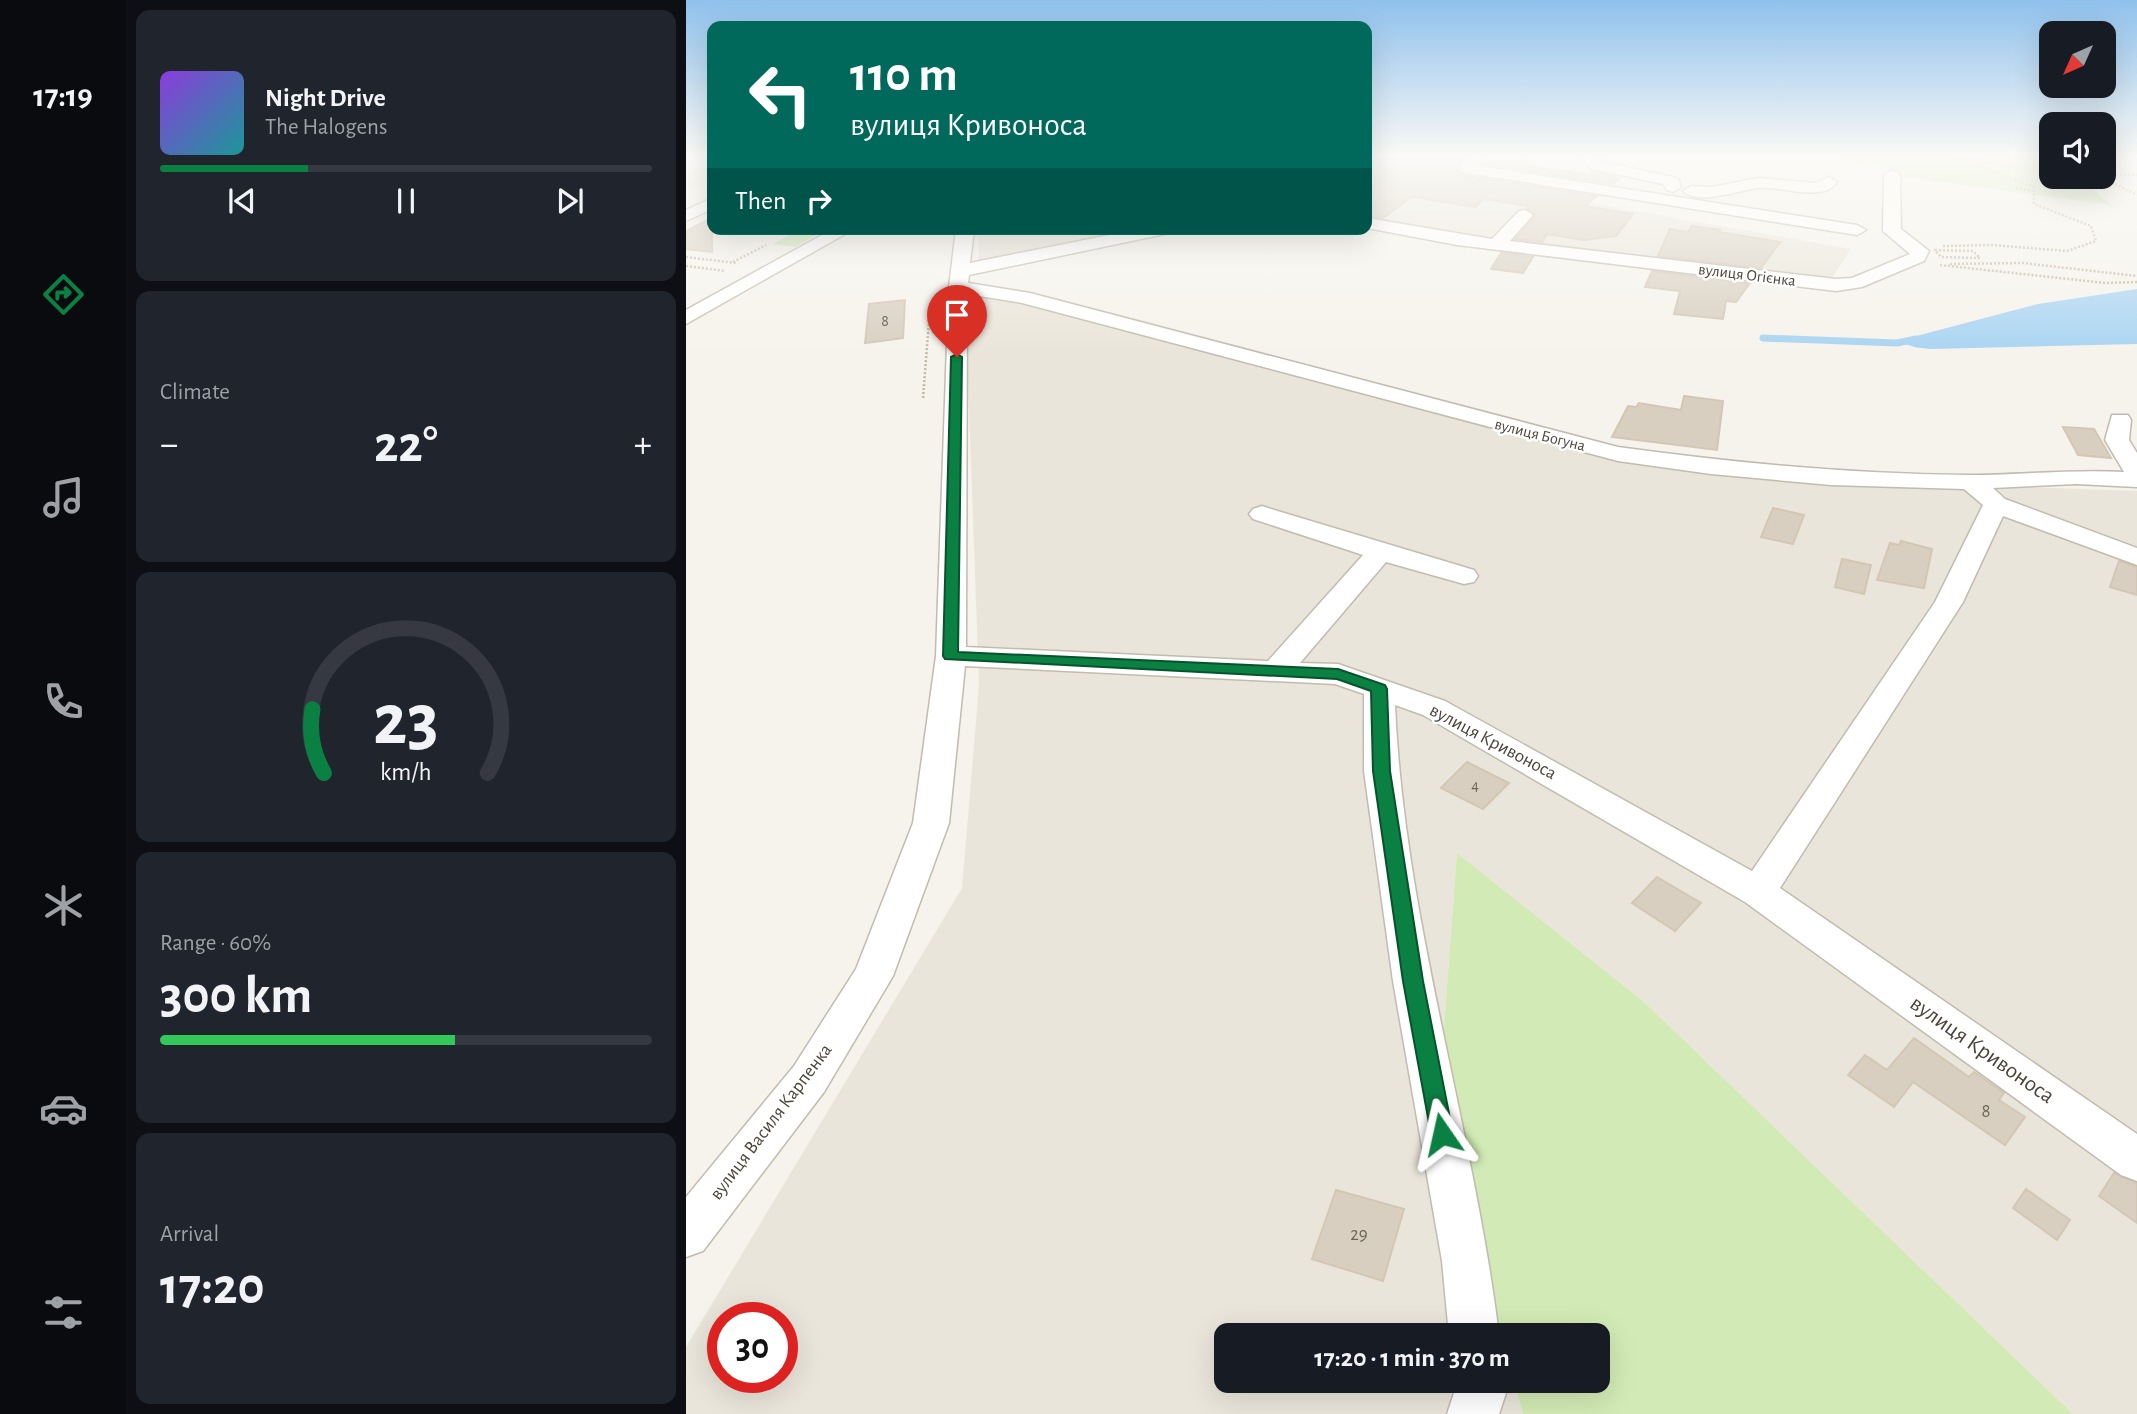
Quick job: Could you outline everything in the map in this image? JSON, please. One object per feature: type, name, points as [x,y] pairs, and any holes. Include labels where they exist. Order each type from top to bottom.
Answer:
[{"type":"street","name":"вулиця Огієнка","points":[[1373,224],[1496,245],[1836,285],[1855,283],[1914,254]]},
{"type":"street","points":[[1496,245],[1516,224]]},
{"type":"street","points":[[1820,224],[1857,230]]},
{"type":"street","points":[[1892,224],[1892,231],[1914,254]]},
{"type":"street","points":[[686,318],[835,235]]},
{"type":"street","name":"вулиця Василя Карпенка","points":[[686,1234],[809,1079],[873,976],[931,823],[951,656],[959,279],[964,235]]},
{"type":"street","points":[[959,279],[1140,235]]},
{"type":"street","name":"вулиця Богуна","points":[[959,279],[1618,454],[1711,467],[1831,478],[1971,482],[2076,477],[2137,480]]},
{"type":"street","points":[[2120,420],[2117,440],[2137,473]]},
{"type":"street","points":[[1971,482],[1996,504],[2137,557]]},
{"type":"street","points":[[1758,892],[1949,602],[1996,504]]},
{"type":"street","points":[[1262,514],[1464,576]]},
{"type":"street","points":[[1276,671],[1380,551]]},
{"type":"street","name":"вулиця Кривоноса","points":[[951,656],[1338,674],[1434,708],[1758,892],[2137,1160]]},
{"type":"street","points":[[1379,689],[1383,784],[1413,981],[1466,1261],[1473,1323]]},
{"type":"street","points":[[1473,1414],[1480,1393]]},
{"type":"path","points":[[1914,254],[1992,245],[2067,251],[2096,241],[2091,226],[2086,224]]},
{"type":"path","points":[[1935,250],[1973,251],[1980,258],[1941,257],[1935,250]]},
{"type":"path","points":[[1914,254],[1944,264],[2023,263],[2137,276]]},
{"type":"path","points":[[1914,254],[2075,281],[2137,282]]},
{"type":"path","points":[[686,257],[776,268]]},
{"type":"path","points":[[694,267],[708,259]]},
{"type":"path","points":[[686,266],[732,271]]},
{"type":"path","points":[[923,398],[930,305]]},
{"type":"shaded area","points":[[1390,224],[1709,224],[1851,249],[1830,281],[1764,273],[1759,268],[1737,265],[1729,268],[1603,252],[1502,243]]},
{"type":"shaded area","points":[[978,235],[1112,235],[979,265]]},
{"type":"shaded area","points":[[988,294],[1615,457],[1993,486],[2137,491],[2137,1414],[2073,1414],[1643,1001],[1457,853],[1438,1107],[1498,1323],[1214,1323],[1214,1393],[1517,1393],[1523,1414],[686,1414],[686,1347],[707,1312],[707,1393],[798,1393],[798,1302],[713,1302],[962,888],[979,685],[965,298]]},
{"type":"green space","points":[[790,235],[816,235],[795,247],[773,244]]},
{"type":"green space","points":[[1457,853],[1643,1001],[2073,1414],[1523,1414],[1517,1393],[1610,1393],[1610,1323],[1498,1323],[1438,1107]]},
{"type":"water","points":[[2137,289],[2137,344],[1932,349],[1911,346],[1901,340],[2038,304]]},
{"type":"building","points":[[700,224],[707,224],[707,235],[712,235],[712,252],[686,249],[686,231]]},
{"type":"building","points":[[1529,224],[1625,224],[1616,236],[1584,240],[1547,234],[1542,242],[1515,239]]},
{"type":"building","points":[[1692,226],[1780,242],[1761,268],[1658,256],[1670,229],[1688,232]]},
{"type":"building","points":[[1501,253],[1533,257],[1523,273],[1491,269]]},
{"type":"building","points":[[1652,271],[1750,283],[1736,302],[1726,301],[1723,319],[1674,314],[1680,291],[1645,287]]},
{"type":"building","points":[[905,300],[903,338],[865,343],[869,304]]},
{"type":"building","points":[[1684,396],[1723,401],[1717,450],[1612,437],[1628,406],[1636,407],[1639,403],[1681,410]]},
{"type":"building","points":[[2063,427],[2094,429],[2111,458],[2078,455]]},
{"type":"building","points":[[1773,508],[1804,515],[1793,544],[1761,537]]},
{"type":"building","points":[[1901,541],[1932,549],[1924,588],[1877,580],[1890,543],[1899,545]]},
{"type":"building","points":[[1842,559],[1871,565],[1864,594],[1835,587]]},
{"type":"building","points":[[2119,561],[2137,567],[2137,595],[2110,587]]},
{"type":"building","points":[[1467,762],[1509,783],[1483,809],[1441,788]]},
{"type":"building","points":[[1657,877],[1701,903],[1675,931],[1632,903]]},
{"type":"building","points":[[1914,1038],[1969,1077],[1974,1072],[2004,1093],[1999,1100],[2025,1117],[2005,1145],[1913,1082],[1894,1107],[1848,1075],[1865,1055],[1887,1070]]},
{"type":"building","points":[[2114,1173],[2137,1183],[2137,1223],[2099,1196]]},
{"type":"building","points":[[2026,1189],[2070,1220],[2057,1240],[2013,1208]]},
{"type":"building","points":[[1336,1190],[1404,1209],[1383,1281],[1312,1259]]},
{"type":"waterway","points":[[1763,338],[1897,343],[1916,339]]},
{"type":"route","points":[[957,357],[951,656],[1338,674],[1379,689],[1381,771],[1413,981],[1442,1134]]}]
